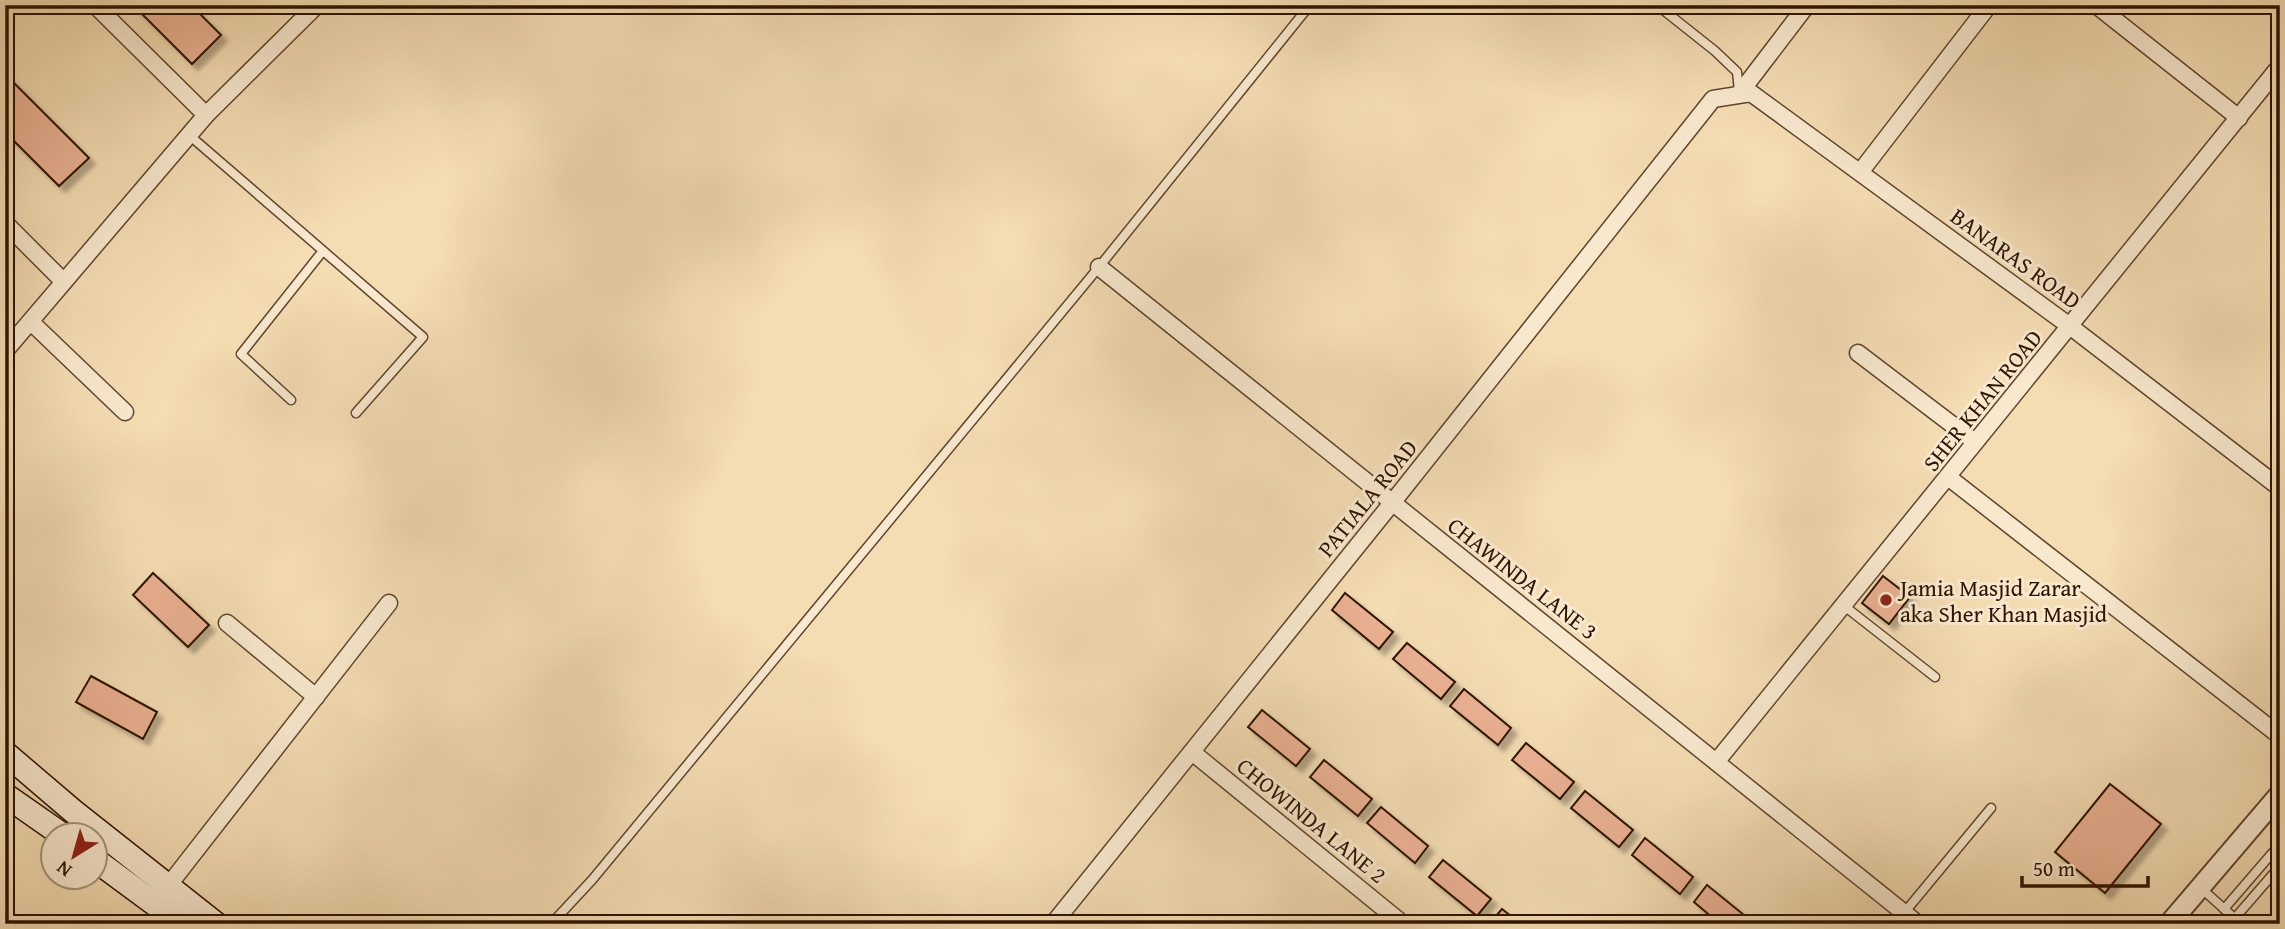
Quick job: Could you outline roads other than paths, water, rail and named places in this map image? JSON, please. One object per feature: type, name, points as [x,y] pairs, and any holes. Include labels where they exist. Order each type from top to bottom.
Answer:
[{"type":"main road","points":[[5,752],[73,811],[216,924]]},
{"type":"main road","points":[[6,799],[38,820]]},
{"type":"main road","points":[[108,869],[181,923]]},
{"type":"street","points":[[95,5],[206,115]]},
{"type":"street","points":[[5,351],[206,115],[317,5]]},
{"type":"street","points":[[1739,94],[1807,5]]},
{"type":"street","points":[[1861,172],[1989,5]]},
{"type":"street","points":[[2096,5],[2239,118]]},
{"type":"street","name":"SHER KHAN ROAD","points":[[1717,761],[2279,68]]},
{"type":"street","name":"BANARAS ROAD","points":[[1739,94],[1751,93],[1861,172],[2071,327],[2280,488]]},
{"type":"street","name":"PATIALA ROAD","points":[[1056,923],[1713,99],[1739,94]]},
{"type":"street","points":[[5,223],[63,281]]},
{"type":"street","name":"CHAWINDA LANE 3","points":[[1099,267],[1918,924]]},
{"type":"street","points":[[31,322],[125,412]]},
{"type":"street","points":[[1858,353],[1975,442]]},
{"type":"street","points":[[1948,477],[2280,736]]},
{"type":"street","points":[[168,886],[389,603]]},
{"type":"street","points":[[227,623],[316,697]]},
{"type":"street","name":"CHOWINDA LANE 2","points":[[1192,752],[1403,924]]},
{"type":"street","points":[[2169,924],[2280,794]]},
{"type":"lane","points":[[551,924],[601,869],[1099,267],[1310,5]]},
{"type":"lane","points":[[1657,5],[1737,72],[1739,94]]},
{"type":"lane","points":[[189,135],[423,337],[356,413]]},
{"type":"lane","points":[[291,400],[241,354],[322,252]]},
{"type":"lane","points":[[1843,604],[1936,677]]},
{"type":"lane","points":[[1905,913],[1991,808]]},
{"type":"lane","points":[[2224,909],[2280,844]]},
{"type":"lane","points":[[2200,887],[2239,922],[2280,866]]},
{"type":"place","name":"Jamia Masjid Zarar aka Sher Khan Masjid","points":[[1886,600]]}]
